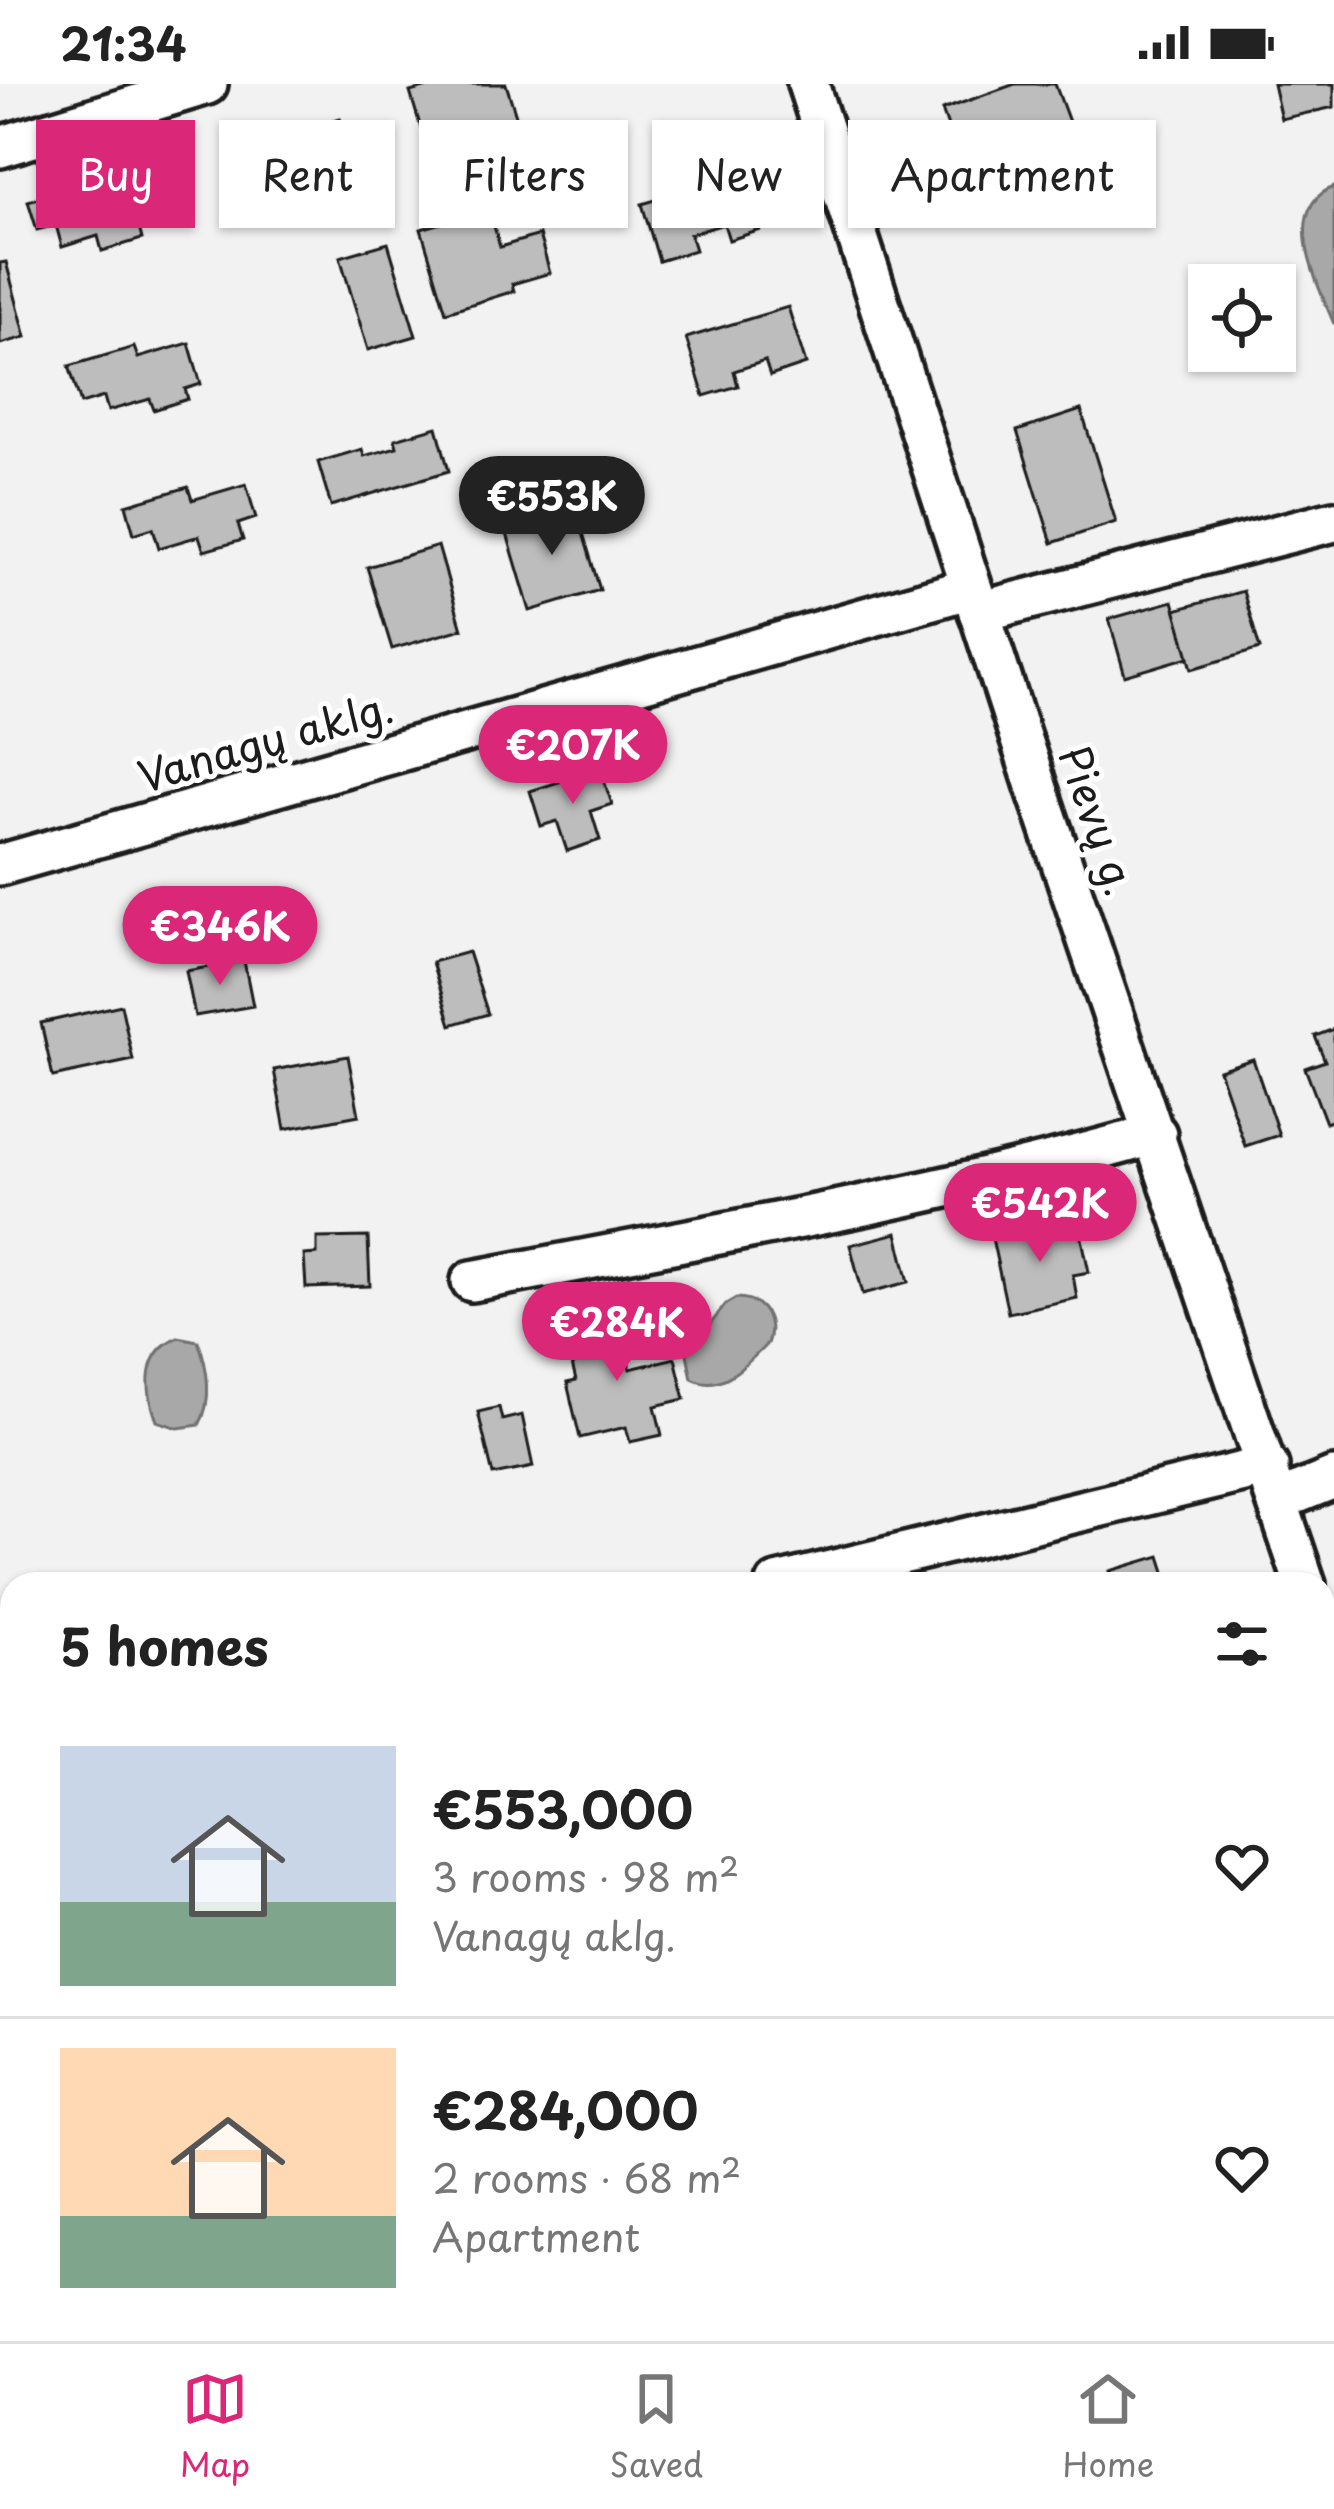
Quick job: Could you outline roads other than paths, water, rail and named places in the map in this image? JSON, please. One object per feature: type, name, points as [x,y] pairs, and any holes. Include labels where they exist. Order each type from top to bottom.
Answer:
[{"type":"street","points":[[0,147],[207,84]]},
{"type":"street","name":"Pievų g.","points":[[808,84],[975,600],[1302,1572]]},
{"type":"street","name":"Vanagų aklg.","points":[[0,865],[975,600],[1334,521]]},
{"type":"street","points":[[472,1281],[898,1199],[1156,1134]]},
{"type":"street","points":[[836,1572],[1274,1483],[1334,1478]]}]
